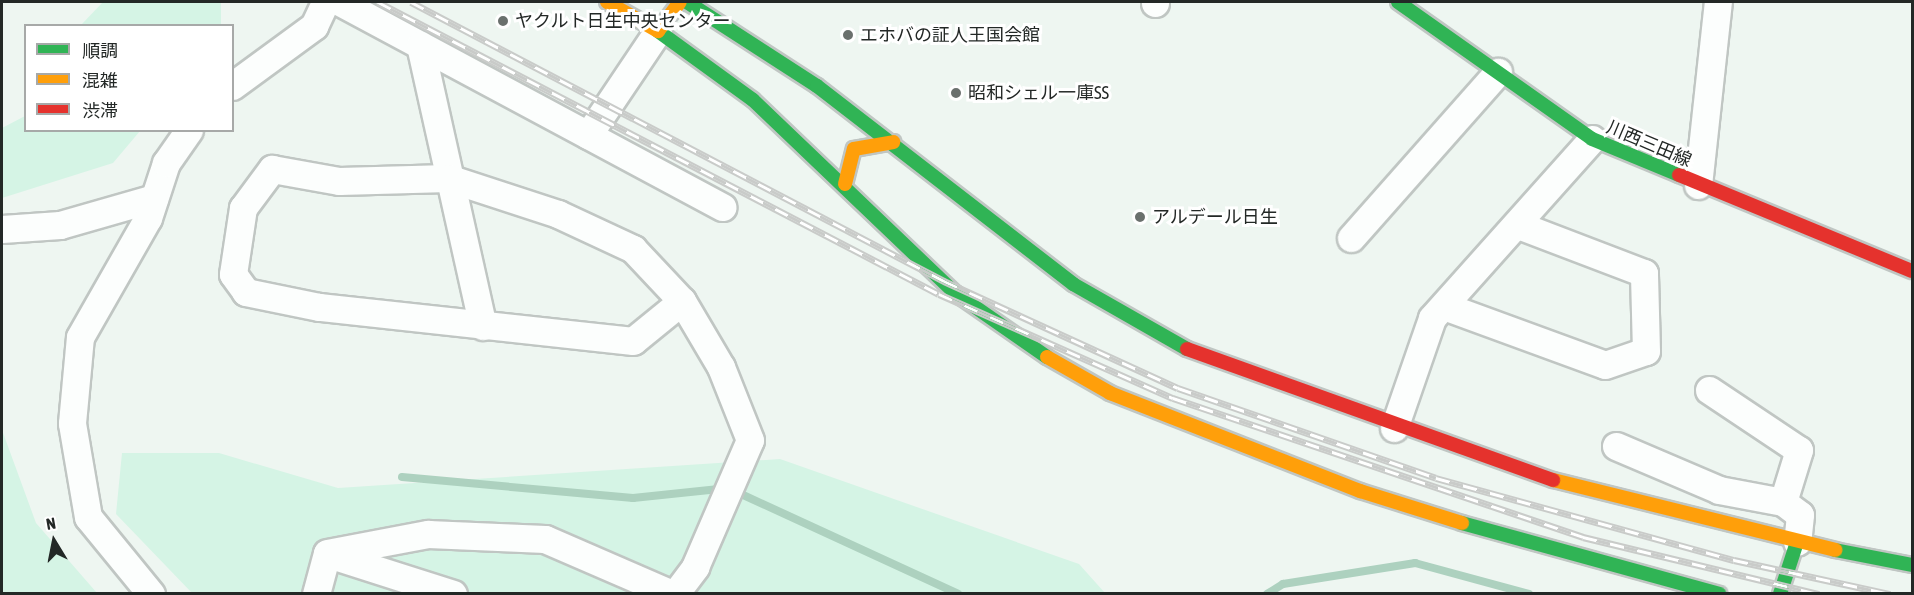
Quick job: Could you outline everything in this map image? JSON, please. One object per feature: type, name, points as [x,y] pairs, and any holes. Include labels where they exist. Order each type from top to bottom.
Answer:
[{"type":"street","points":[[234,85],[314,26],[325,2]]},
{"type":"street","points":[[340,2],[723,207]]},
{"type":"street","points":[[607,2],[658,31],[753,100],[845,184],[955,293],[1015,338],[1110,393],[1372,495],[1719,594]]},
{"type":"street","points":[[588,135],[680,2]]},
{"type":"street","points":[[687,2],[893,142],[1018,245],[1154,333],[1249,378],[1537,476],[1797,542],[1912,565]]},
{"type":"street","name":"川西三田線","points":[[1398,2],[1592,139],[1698,185],[1912,271]]},
{"type":"street","points":[[1698,185],[1718,2]]},
{"type":"street","points":[[420,45],[483,326]]},
{"type":"street","points":[[1351,238],[1498,72]]},
{"type":"street","points":[[152,594],[88,517],[72,423],[80,337],[154,198],[166,163],[188,132]]},
{"type":"street","points":[[1394,428],[1432,318],[1518,225],[1592,139]]},
{"type":"street","points":[[845,184],[854,149],[875,141],[893,142]]},
{"type":"street","points":[[327,553],[428,534],[545,539],[673,594],[695,567],[750,440],[721,367],[682,301],[633,249],[558,214],[448,178],[339,181],[272,169],[243,208],[233,274],[246,292],[319,307],[633,341],[682,301]]},
{"type":"street","points":[[2,229],[60,225],[154,198]]},
{"type":"street","points":[[1444,306],[1605,365],[1646,351],[1644,273],[1518,225]]},
{"type":"street","points":[[1709,390],[1799,450],[1783,502]]},
{"type":"street","points":[[1616,446],[1719,490],[1783,502],[1800,515],[1797,542],[1780,594]]},
{"type":"street","points":[[316,594],[327,553]]},
{"type":"street","points":[[327,553],[453,594]]},
{"type":"green space","points":[[103,2],[221,2],[221,24],[82,24]]},
{"type":"green space","points":[[24,117],[24,132],[139,132],[113,163],[2,198],[2,128]]},
{"type":"green space","points":[[2,430],[36,523],[97,593],[2,593]]},
{"type":"green space","points":[[122,453],[219,453],[338,488],[780,459],[1079,564],[1105,593],[192,593],[116,514]]},
{"type":"waterway","points":[[402,477],[633,498],[728,488],[958,594]]},
{"type":"waterway","points":[[1267,594],[1283,584],[1415,563],[1529,594]]},
{"type":"railway","points":[[378,2],[939,294],[1173,398],[1583,537],[1819,594]]},
{"type":"railway","points":[[411,2],[944,281],[1178,388],[1436,478],[1734,560],[1890,594]]},
{"type":"traffic: fast","points":[[687,2],[817,86],[1073,284],[1187,349]]},
{"type":"traffic: fast","points":[[1398,2],[1592,139],[1679,175]]},
{"type":"traffic: fast","points":[[658,31],[753,100],[955,293],[1047,357]]},
{"type":"traffic: fast","points":[[1462,523],[1719,594]]},
{"type":"traffic: fast","points":[[1780,594],[1797,542]]},
{"type":"traffic: fast","points":[[1835,550],[1912,565]]},
{"type":"traffic: slow","points":[[607,2],[658,31],[680,2]]},
{"type":"traffic: slow","points":[[845,184],[854,149],[893,142]]},
{"type":"traffic: slow","points":[[1047,357],[1110,393],[1360,491],[1462,523]]},
{"type":"traffic: slow","points":[[1553,480],[1835,550]]},
{"type":"traffic: jam","points":[[1679,175],[1912,271]]},
{"type":"traffic: jam","points":[[1187,349],[1553,480]]},
{"type":"place","name":"ヤクルト日生中央センター","points":[[503,21]]},
{"type":"place","name":"エホバの証人王国会館","points":[[848,35]]},
{"type":"place","name":"昭和シェル一庫SS","points":[[956,93]]},
{"type":"place","name":"アルデール日生","points":[[1140,217]]}]
